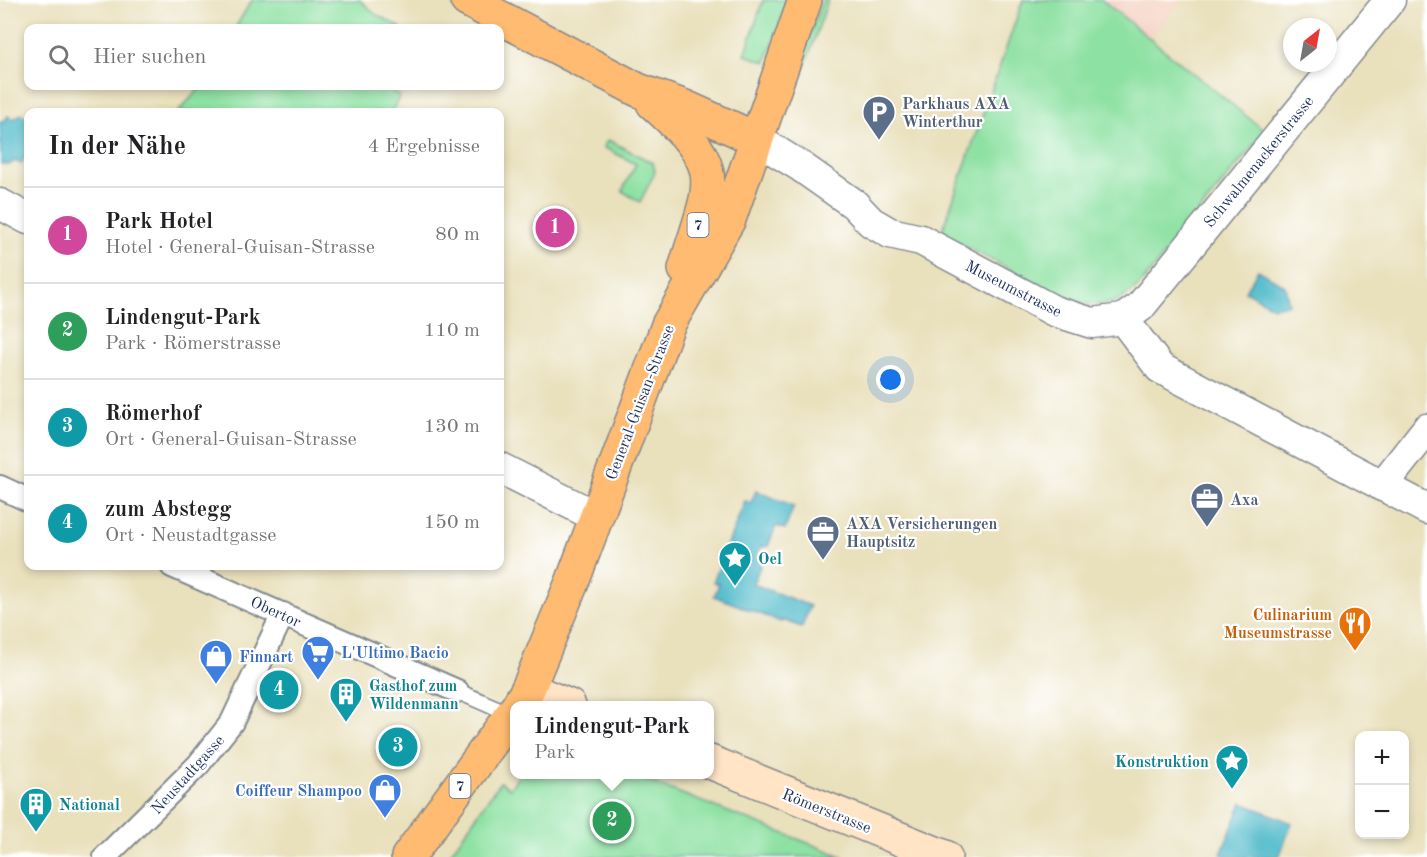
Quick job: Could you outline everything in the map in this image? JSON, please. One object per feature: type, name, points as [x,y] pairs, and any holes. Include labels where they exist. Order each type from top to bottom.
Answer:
[{"type":"main road","name":"7","points":[[467,0],[638,90],[685,107],[756,139]]},
{"type":"main road","name":"General-Guisan-Strasse","points":[[520,701],[597,516],[668,325],[729,219],[805,0]]},
{"type":"main road","name":"7","points":[[638,90],[694,142],[704,156],[709,174],[709,191],[668,325]]},
{"type":"main road","name":"General-Guisan-Strasse","points":[[408,857],[510,716]]},
{"type":"main road","name":"Römerstrasse","points":[[714,764],[945,857]]},
{"type":"street","name":"Schwalmenackerstrasse","points":[[1123,319],[1140,307],[1390,0]]},
{"type":"street","name":"Museumstrasse","points":[[756,139],[800,166],[854,204],[871,222],[890,233],[921,240],[1054,311],[1092,323],[1123,319]]},
{"type":"street","points":[[0,204],[24,217]]},
{"type":"street","points":[[1123,319],[1160,368],[1427,509]]},
{"type":"street","points":[[1382,486],[1427,429]]},
{"type":"street","points":[[504,470],[597,516]]},
{"type":"street","points":[[0,487],[24,498]]},
{"type":"street","name":"Obertor","points":[[181,570],[457,691]]},
{"type":"street","name":"Neustadtgasse","points":[[105,857],[198,765],[232,722],[283,614]]},
{"type":"lane","name":"Obertor","points":[[457,691],[510,703]]},
{"type":"shaded area","points":[[1102,0],[1182,0],[1150,40]]},
{"type":"green space","points":[[252,0],[360,0],[375,14],[394,24],[237,24]]},
{"type":"green space","points":[[763,0],[787,0],[766,62],[745,55]]},
{"type":"green space","points":[[822,0],[828,0],[801,78],[796,76]]},
{"type":"green space","points":[[1023,0],[1102,0],[1265,131],[1139,286],[1115,302],[1098,305],[1069,300],[941,234]]},
{"type":"green space","points":[[198,90],[394,90],[393,92],[400,96],[393,108],[182,108]]},
{"type":"green space","points":[[608,140],[653,163],[655,172],[640,202],[622,191],[636,164],[603,147]]},
{"type":"green space","points":[[516,779],[643,779],[844,857],[448,857],[500,782],[510,788]]},
{"type":"water","points":[[21,114],[24,115],[24,158],[21,164],[15,161],[9,165],[1,164],[0,121],[4,122],[8,116],[13,119]]},
{"type":"water","points":[[1258,270],[1285,286],[1289,304],[1273,307],[1245,291]]},
{"type":"water","points":[[756,491],[794,506],[785,529],[776,526],[768,546],[761,547],[756,558],[761,564],[753,584],[810,606],[802,627],[782,620],[781,622],[714,596],[719,584],[713,582],[745,501],[751,503]]},
{"type":"water","points":[[1242,803],[1292,823],[1279,857],[1228,857],[1221,854]]},
{"type":"place","name":"Parkhaus AXA Winterthur","points":[[879,141]]},
{"type":"place","name":"Park Hotel","points":[[555,228]]},
{"type":"place","name":"Axa","points":[[1207,528]]},
{"type":"place","name":"AXA Versicherungen Hauptsitz","points":[[823,561]]},
{"type":"place","name":"Oel","points":[[735,587]]},
{"type":"place","name":"Culinarium Museumstrasse","points":[[1355,652]]},
{"type":"place","name":"L'Ultimo Bacio","points":[[318,681]]},
{"type":"place","name":"Finnart","points":[[216,685]]},
{"type":"place","name":"zum Abstegg","points":[[279,690]]},
{"type":"place","name":"Gasthof zum Wildenmann","points":[[346,723]]},
{"type":"place","name":"Römerhof","points":[[398,747]]},
{"type":"place","name":"Konstruktion","points":[[1232,790]]},
{"type":"place","name":"Coiffeur Shampoo","points":[[385,819]]},
{"type":"place","name":"Lindengut-Park","points":[[612,821]]},
{"type":"place","name":"National","points":[[36,833]]}]
